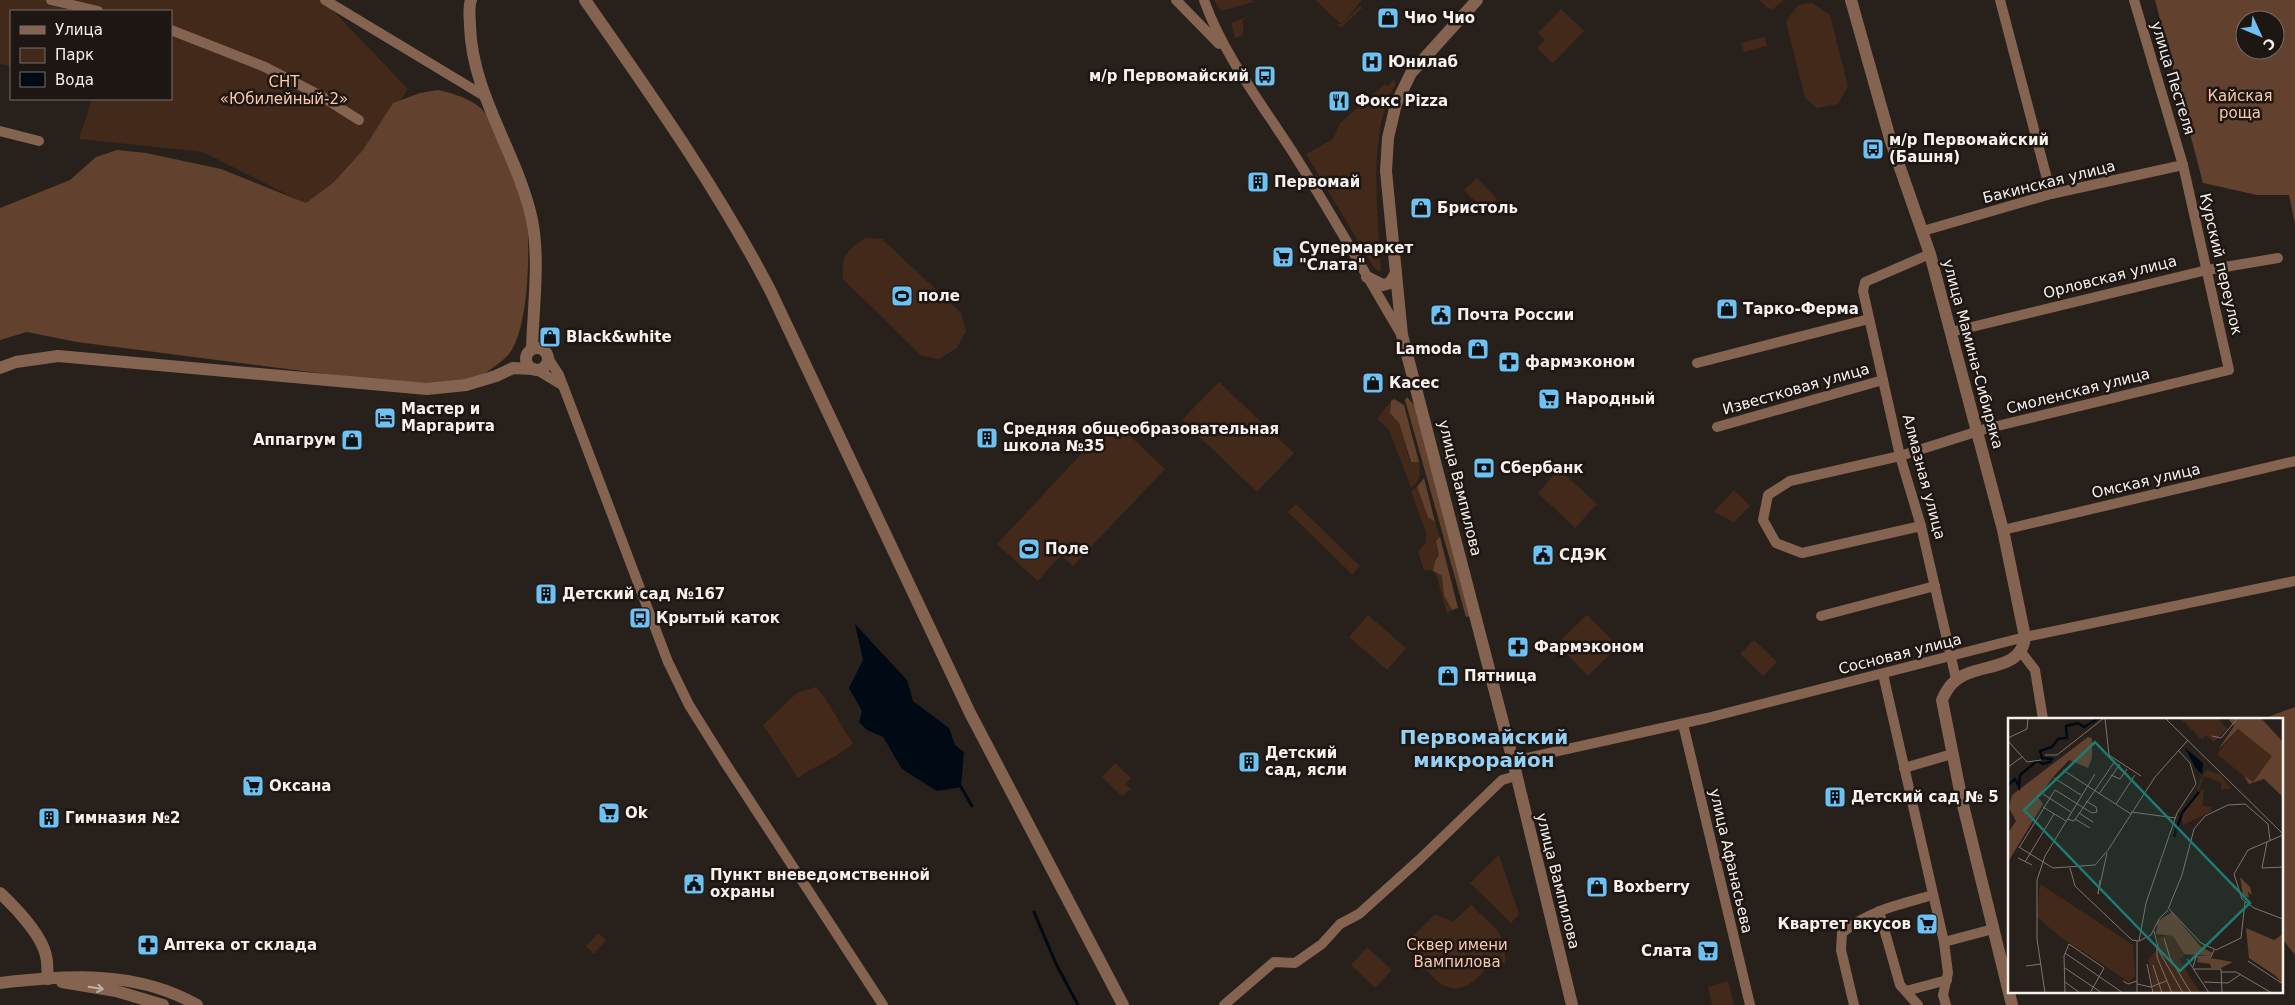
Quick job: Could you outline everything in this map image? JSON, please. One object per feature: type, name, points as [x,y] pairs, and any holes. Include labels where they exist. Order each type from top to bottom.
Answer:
[{"type":"street","points":[[51,0],[94,10]]},
{"type":"street","points":[[325,0],[335,3],[486,97]]},
{"type":"street","points":[[471,0],[469,5],[470,43],[476,70],[524,187],[533,222],[535,248],[533,320],[538,353],[543,368],[513,368]]},
{"type":"street","points":[[585,0],[693,158],[742,236],[776,300],[970,713],[1123,1005]]},
{"type":"street","points":[[1176,0],[1209,32],[1238,67]]},
{"type":"street","points":[[1204,0],[1211,20],[1238,67],[1307,176],[1402,335]]},
{"type":"street","name":"улица Вампилова","points":[[1477,0],[1411,73],[1396,104],[1388,138],[1386,171],[1402,335],[1513,761],[1572,1005]]},
{"type":"street","name":"улица Мамина-Сибиряка","points":[[1851,0],[1891,142],[1930,254],[2003,530],[2025,637],[2021,652]]},
{"type":"street","points":[[2000,0],[2051,194]]},
{"type":"street","name":"улица Пестеля","points":[[2134,0],[2183,165]]},
{"type":"street","points":[[172,30],[265,67],[321,96],[358,120]]},
{"type":"street","points":[[0,131],[39,141]]},
{"type":"street","name":"Бакинская улица","points":[[1923,231],[2051,194],[2183,165]]},
{"type":"street","name":"Курский переулок","points":[[2183,165],[2229,370]]},
{"type":"street","name":"Алмазная улица","points":[[1930,254],[1865,282],[1863,291],[1900,456],[1921,526],[1956,679]]},
{"type":"street","name":"Орловская улица","points":[[1951,332],[2207,270],[2278,258]]},
{"type":"street","points":[[1368,277],[1383,286],[1390,283],[1396,273]]},
{"type":"street","points":[[1697,363],[1869,319]]},
{"type":"street","points":[[0,368],[16,362],[58,356],[427,389],[466,384],[496,376],[538,353]]},
{"type":"street","points":[[538,353],[528,365],[563,385]]},
{"type":"street","points":[[538,353],[563,385],[668,662],[690,705],[724,761],[883,1005]]},
{"type":"street","name":"Смоленская улица","points":[[1921,526],[1802,553],[1776,544],[1763,520],[1768,495],[1790,481],[1900,456],[1976,431],[2229,370]]},
{"type":"street","name":"Известковая улица","points":[[1717,427],[1883,380]]},
{"type":"street","name":"Омская улица","points":[[2003,530],[2295,460]]},
{"type":"street","name":"Сосновая улица","points":[[1513,761],[1683,724],[2025,637],[2295,581]]},
{"type":"street","points":[[1821,616],[1935,586]]},
{"type":"street","points":[[2008,989],[1952,754],[1942,700],[1956,679],[2016,657],[2021,652],[2035,670],[2044,718]]},
{"type":"street","points":[[1882,674],[1944,942],[1947,980],[1943,995],[1946,1005]]},
{"type":"street","name":"улица Афанасьева","points":[[1683,724],[1750,1005]]},
{"type":"street","points":[[1904,768],[1952,754]]},
{"type":"street","points":[[1224,1005],[1274,962],[1295,962],[1322,944],[1340,924],[1359,914],[1419,860],[1502,780],[1516,776]]},
{"type":"street","points":[[0,893],[28,924],[42,947],[46,956],[48,979]]},
{"type":"street","points":[[1854,1005],[1841,950],[1842,933],[1854,923],[1880,911],[1934,895]]},
{"type":"street","points":[[1880,911],[1900,985],[1918,1005]]},
{"type":"street","points":[[1944,942],[1993,930]]},
{"type":"street","points":[[0,984],[86,975],[130,981],[181,996],[197,1005]]},
{"type":"street","points":[[48,979],[116,991],[163,1005]]},
{"type":"street","points":[[1906,991],[1947,980]]},
{"type":"street","points":[[2009,992],[2012,1005]]},
{"type":"green space","name":"СНТ «Юбилейный-2»","points":[[0,0],[323,0],[408,89],[324,213],[203,152],[79,139],[92,100],[172,100],[172,10],[10,10],[10,66],[0,64]]},
{"type":"green space","points":[[1214,0],[1252,0],[1254,2],[1221,11]]},
{"type":"green space","points":[[1315,0],[1362,0],[1342,24],[1360,6],[1362,8],[1342,27],[1334,25],[1341,24]]},
{"type":"green space","points":[[1759,0],[1784,0],[1773,9],[1768,8]]},
{"type":"green space","name":"Кайская роща","points":[[2155,0],[2295,0],[2295,225],[2289,195],[2257,195],[2203,183]]},
{"type":"green space","points":[[1812,3],[1830,15],[1848,86],[1838,104],[1817,108],[1805,98],[1786,22],[1798,5]]},
{"type":"green space","points":[[1561,9],[1584,31],[1553,63],[1537,48],[1545,40],[1538,33]]},
{"type":"green space","points":[[1249,16],[1243,20],[1243,35],[1235,38],[1231,23]]},
{"type":"green space","points":[[1765,37],[1767,46],[1744,52],[1741,43]]},
{"type":"green space","points":[[1394,79],[1396,84],[1387,103],[1381,124],[1376,174],[1381,271],[1375,269],[1306,154],[1333,139],[1340,123],[1385,84],[1388,86]]},
{"type":"green space","points":[[438,90],[468,100],[485,112],[507,150],[519,178],[525,202],[528,257],[522,321],[517,338],[509,354],[481,375],[460,382],[403,384],[77,342],[27,332],[0,340],[0,208],[70,180],[96,157],[117,150],[146,153],[221,169],[306,203],[333,183],[363,150],[393,103],[420,93]]},
{"type":"green space","points":[[1477,178],[1497,199],[1485,211],[1464,190]]},
{"type":"green space","name":"поле","points":[[865,238],[882,239],[961,313],[966,331],[957,348],[939,359],[922,356],[843,279],[842,271],[846,255]]},
{"type":"green space","points":[[1219,382],[1294,453],[1257,492],[1182,420]]},
{"type":"green space","points":[[1407,397],[1415,406],[1471,616],[1466,617],[1405,400]]},
{"type":"green space","points":[[1394,399],[1404,405],[1419,462],[1411,462],[1399,423],[1390,413],[1391,401]]},
{"type":"green space","points":[[1391,401],[1390,413],[1399,423],[1410,462],[1419,462],[1419,476],[1411,488],[1389,430],[1377,419]]},
{"type":"green space","points":[[1113,420],[1165,469],[1073,566],[1061,555],[1038,581],[997,544]]},
{"type":"green space","points":[[1559,469],[1597,504],[1575,528],[1538,493]]},
{"type":"green space","points":[[1424,478],[1435,522],[1428,517],[1417,487]]},
{"type":"green space","points":[[1417,487],[1428,517],[1435,522],[1440,537],[1436,541],[1439,555],[1435,561],[1433,571],[1424,570],[1418,552],[1426,542],[1426,532],[1411,491]]},
{"type":"green space","points":[[1734,490],[1750,506],[1734,522],[1714,512]]},
{"type":"green space","points":[[1296,504],[1360,566],[1352,574],[1288,512]]},
{"type":"green space","points":[[1440,537],[1458,608],[1452,610],[1444,595],[1442,576],[1433,571],[1435,561],[1439,555],[1436,541]]},
{"type":"green space","points":[[1436,573],[1442,576],[1452,610],[1447,614]]},
{"type":"green space","points":[[1368,615],[1406,648],[1387,670],[1349,637]]},
{"type":"green space","points":[[1587,615],[1618,646],[1588,676],[1557,644]]},
{"type":"green space","points":[[1754,640],[1777,662],[1763,676],[1740,654]]},
{"type":"green space","points":[[816,687],[853,743],[798,778],[763,725],[798,692]]},
{"type":"green space","points":[[2295,707],[2295,955],[2282,938],[2282,718],[2265,718]]},
{"type":"green space","points":[[1115,763],[1131,778],[1126,784],[1131,789],[1122,796],[1102,777]]},
{"type":"green space","points":[[1499,855],[1519,914],[1511,923],[1470,883]]},
{"type":"green space","name":"Сквер имени Вампилова","points":[[1471,905],[1501,936],[1504,943],[1505,963],[1489,962],[1478,978],[1466,986],[1460,988],[1447,987],[1437,981],[1422,966],[1422,956],[1408,941],[1435,914],[1453,922]]},
{"type":"green space","points":[[598,933],[606,940],[594,954],[586,946]]},
{"type":"green space","points":[[1367,947],[1392,970],[1375,988],[1351,965]]},
{"type":"green space","points":[[1728,981],[1734,1005],[1712,1005],[1708,987]]},
{"type":"water","points":[[855,624],[907,680],[913,701],[949,728],[955,745],[964,752],[961,787],[937,791],[902,769],[883,737],[867,730],[859,722],[862,711],[849,688],[863,660]]},
{"type":"waterway","points":[[961,787],[972,806]]},
{"type":"waterway","points":[[1034,912],[1056,964],[1078,1005]]},
{"type":"place","name":"Чио Чио","points":[[1388,18]]},
{"type":"place","name":"Юнилаб","points":[[1372,62]]},
{"type":"place","name":"м/р Первомайский","points":[[1265,76]]},
{"type":"place","name":"Фокс Pizza","points":[[1339,101]]},
{"type":"place","name":"м/р Первомайский (Башня)","points":[[1873,149]]},
{"type":"place","name":"Первомай","points":[[1258,182]]},
{"type":"place","name":"Бристоль","points":[[1421,208]]},
{"type":"place","name":"Супермаркет \"Слата\"","points":[[1283,257]]},
{"type":"place","name":"поле","points":[[902,296]]},
{"type":"place","name":"Тарко-Ферма","points":[[1727,309]]},
{"type":"place","name":"Почта России","points":[[1441,315]]},
{"type":"place","name":"Black&white","points":[[550,337]]},
{"type":"place","name":"Lamoda","points":[[1478,349]]},
{"type":"place","name":"фармэконом","points":[[1509,362]]},
{"type":"place","name":"Касес","points":[[1373,383]]},
{"type":"place","name":"Народный","points":[[1549,399]]},
{"type":"place","name":"Мастер и Маргарита","points":[[385,418]]},
{"type":"place","name":"Средняя общеобразовательная школа №35","points":[[987,438]]},
{"type":"place","name":"Аппагрум","points":[[352,440]]},
{"type":"place","name":"Сбербанк","points":[[1484,468]]},
{"type":"place","name":"Поле","points":[[1029,549]]},
{"type":"place","name":"СДЭК","points":[[1543,555]]},
{"type":"place","name":"Детский сад №167","points":[[546,594]]},
{"type":"place","name":"Крытый каток","points":[[640,618]]},
{"type":"place","name":"Фармэконом","points":[[1518,647]]},
{"type":"place","name":"Пятница","points":[[1448,676]]},
{"type":"place","name":"Детский сад, ясли","points":[[1249,762]]},
{"type":"place","name":"Оксана","points":[[253,786]]},
{"type":"place","name":"Детский сад № 5","points":[[1835,797]]},
{"type":"place","name":"Ok","points":[[609,813]]},
{"type":"place","name":"Гимназия №2","points":[[49,818]]},
{"type":"place","name":"Пункт вневедомственной охраны","points":[[694,884]]},
{"type":"place","name":"Boxberry","points":[[1597,887]]},
{"type":"place","name":"Квартет вкусов","points":[[1927,924]]},
{"type":"place","name":"Аптека от склада","points":[[148,945]]},
{"type":"place","name":"Слата","points":[[1708,951]]},
{"type":"district","name":"Первомайский микрорайон","points":[[1484,748]]}]
